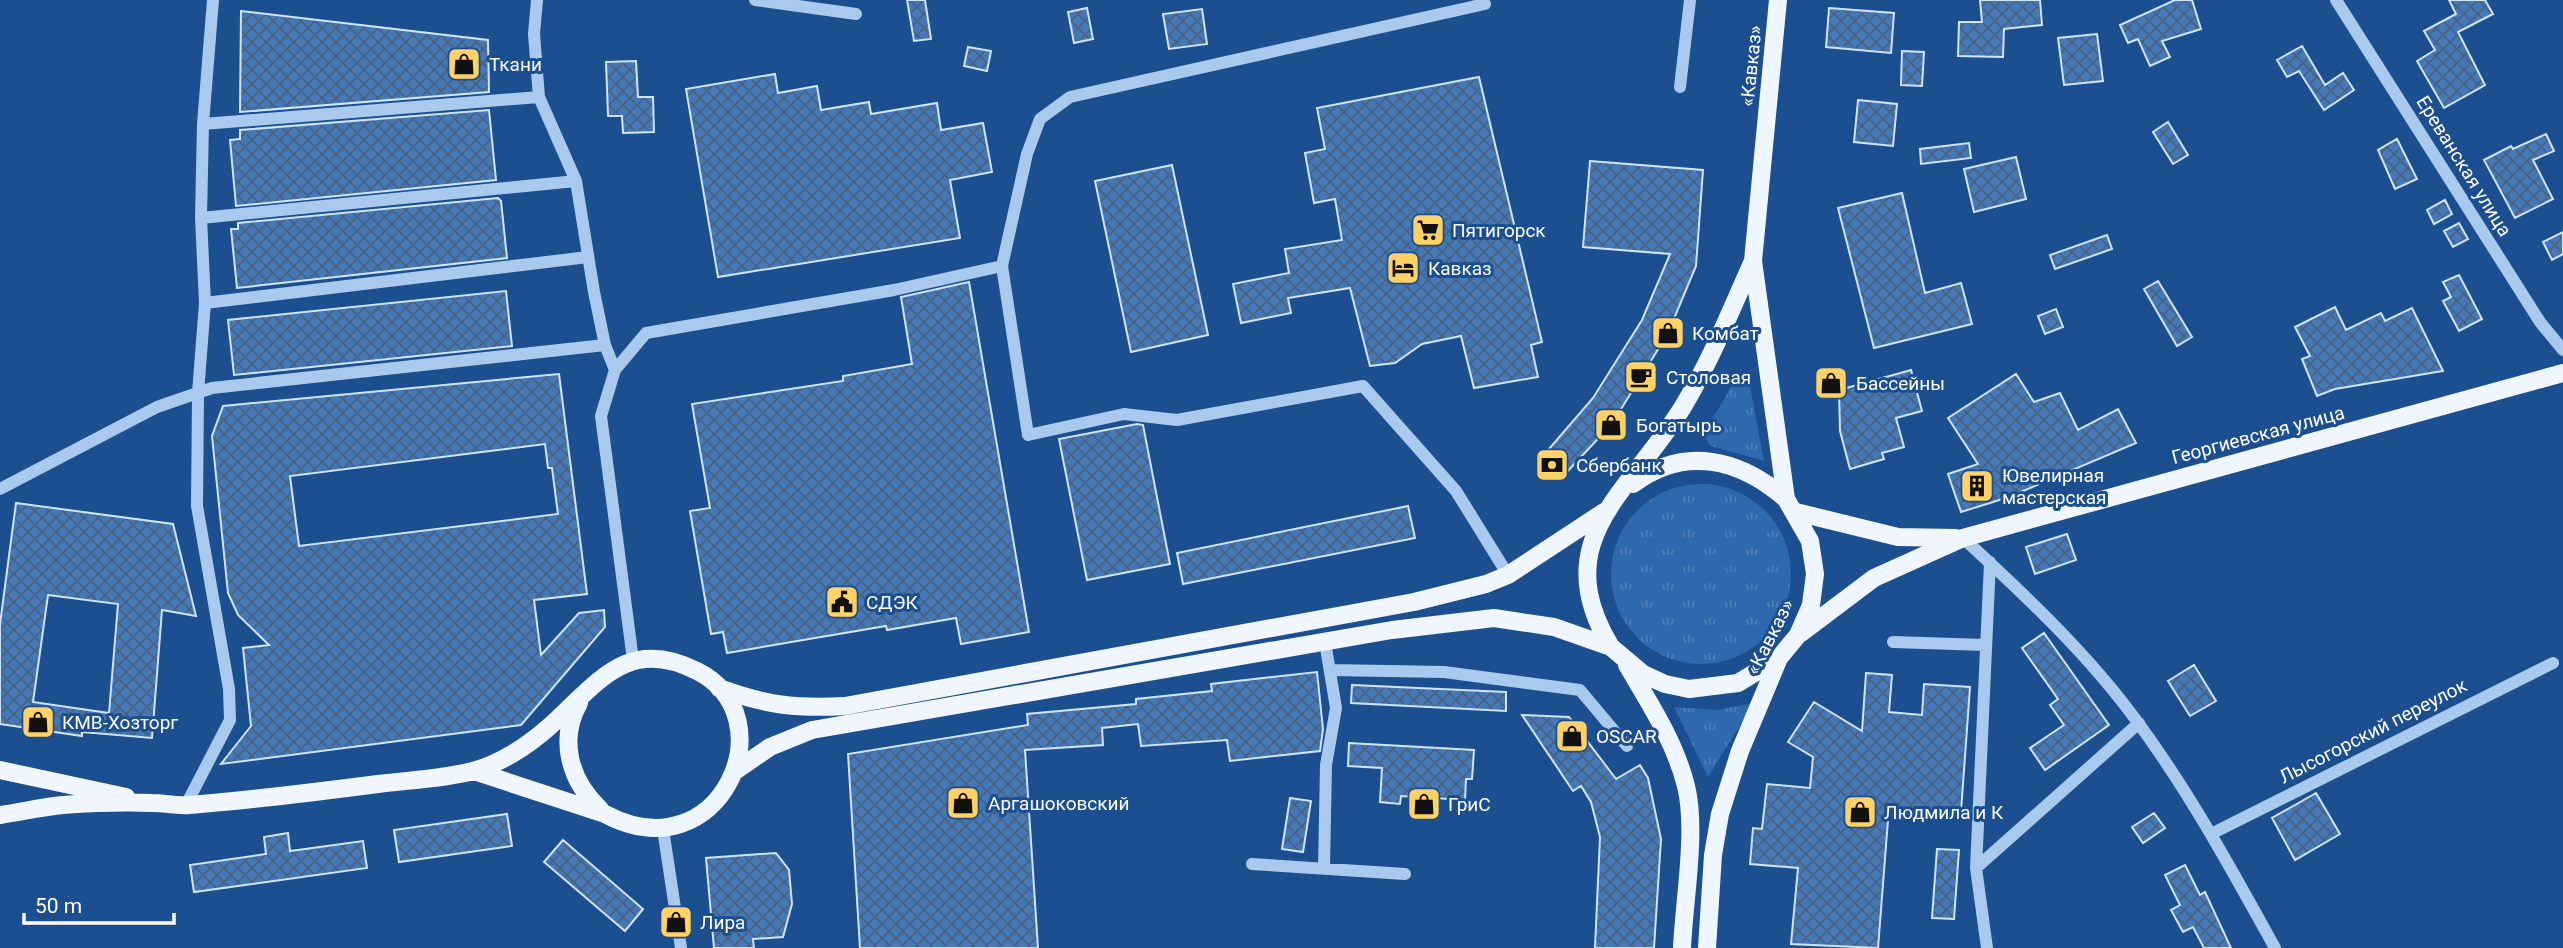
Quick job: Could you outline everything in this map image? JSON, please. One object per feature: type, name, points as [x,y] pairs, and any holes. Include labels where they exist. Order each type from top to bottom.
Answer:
[{"type":"main road","name":"«Кавказ»","points":[[1707,948],[1713,855],[1720,814],[1740,751],[1779,658],[1798,635],[1811,606],[1815,574],[1810,541],[1791,505],[1753,261],[1778,0]]},
{"type":"main road","name":"«Кавказ»","points":[[1682,948],[1690,822],[1686,788],[1669,739],[1596,622],[1587,585],[1586,566],[1592,538],[1605,512],[1665,436],[1698,382],[1753,261]]},
{"type":"main road","name":"Георгиевская улица","points":[[1963,538],[2563,373]]},
{"type":"main road","points":[[1621,492],[1646,474],[1675,463],[1705,461],[1744,470],[1763,479],[1791,505],[1898,537],[1963,538]]},
{"type":"main road","points":[[719,688],[760,703],[806,708],[845,706],[1414,602],[1486,584],[1508,575],[1605,512]]},
{"type":"main road","points":[[1798,635],[1874,578],[1963,538]]},
{"type":"main road","points":[[735,771],[771,747],[812,730],[1325,642],[1494,618],[1554,627],[1617,653],[1643,674],[1665,684],[1689,689],[1738,684],[1779,658]]},
{"type":"main road","points":[[0,815],[61,805],[186,805],[282,797],[474,771],[520,749],[600,677],[634,660],[657,658],[680,662],[701,673],[719,688],[731,706],[738,727],[739,749],[735,771],[727,789],[700,816],[663,829],[623,824],[605,814],[474,771]]},
{"type":"main road","points":[[586,691],[572,715],[568,742],[570,761],[584,795],[605,814]]},
{"type":"main road","points":[[0,770],[153,803]]},
{"type":"street","points":[[186,805],[230,720],[229,689],[197,506],[198,393],[205,303],[201,218],[203,124],[213,0]]},
{"type":"street","points":[[537,0],[534,34],[539,97],[576,181],[605,345],[615,370]]},
{"type":"street","points":[[755,0],[856,14]]},
{"type":"street","points":[[1680,87],[1690,0]]},
{"type":"street","name":"Ереванская улица","points":[[2336,0],[2540,322],[2563,351]]},
{"type":"street","points":[[1485,4],[1070,96],[1040,119],[1027,154],[1002,265],[1028,435],[1124,414],[1177,420],[1363,386],[1456,491],[1508,575]]},
{"type":"street","points":[[203,124],[539,97]]},
{"type":"street","points":[[201,218],[576,181]]},
{"type":"street","points":[[205,303],[588,257]]},
{"type":"street","points":[[634,660],[601,416],[615,370],[646,333],[894,290],[1002,265]]},
{"type":"street","points":[[0,489],[157,407],[212,388],[605,345]]},
{"type":"street","points":[[1963,538],[2048,615],[2139,723],[2211,834],[2275,948]]},
{"type":"street","points":[[1987,948],[1976,868],[1990,562]]},
{"type":"street","points":[[1324,868],[1326,765],[1336,708],[1325,642]]},
{"type":"street","points":[[1893,642],[1985,645]]},
{"type":"street","name":"Лысогорский переулок","points":[[2211,834],[2553,663]]},
{"type":"street","points":[[1329,670],[1444,672],[1580,690],[1627,746]]},
{"type":"street","points":[[1976,868],[2139,723]]},
{"type":"street","points":[[663,829],[681,948]]},
{"type":"street","points":[[1252,864],[1405,874]]},
{"type":"green space","points":[[1744,372],[1748,375],[1764,461],[1711,446],[1703,435],[1738,375]]},
{"type":"green space","points":[[1701,484],[1735,491],[1765,510],[1784,540],[1791,574],[1784,608],[1765,638],[1735,657],[1701,664],[1667,657],[1637,638],[1618,608],[1611,574],[1618,540],[1637,510],[1667,491]]},
{"type":"green space","points":[[1748,704],[1751,706],[1749,711],[1708,777],[1674,707],[1717,710]]},
{"type":"building","points":[[907,0],[925,0],[931,39],[914,41]]},
{"type":"building","points":[[1980,0],[2040,0],[2042,25],[2004,29],[2003,57],[1958,56],[1959,22],[1982,22]]},
{"type":"building","points":[[2175,0],[2192,0],[2201,29],[2162,41],[2170,57],[2150,66],[2138,39],[2128,43],[2120,25]]},
{"type":"building","points":[[2449,0],[2485,0],[2493,14],[2458,32],[2485,85],[2444,108],[2417,61],[2435,50],[2424,31],[2456,14]]},
{"type":"building","points":[[1087,8],[1093,39],[1074,43],[1068,12]]},
{"type":"building","points":[[1829,8],[1894,13],[1891,53],[1826,47]]},
{"type":"building","points":[[1202,9],[1207,44],[1169,49],[1163,14]]},
{"type":"building","points":[[241,11],[488,40],[489,92],[240,112]]},
{"type":"building","points":[[2097,34],[2103,81],[2064,85],[2058,38]]},
{"type":"building","points":[[2302,46],[2325,85],[2343,73],[2354,90],[2324,110],[2299,71],[2287,77],[2277,60]]},
{"type":"building","points":[[968,47],[991,51],[987,71],[964,66]]},
{"type":"building","points":[[1902,51],[1924,52],[1922,86],[1901,85]]},
{"type":"building","points":[[636,61],[638,97],[653,97],[654,132],[623,133],[622,116],[608,116],[606,62]]},
{"type":"building","points":[[775,74],[778,93],[817,86],[821,110],[869,102],[871,114],[937,103],[941,130],[983,123],[992,172],[950,180],[960,238],[718,277],[686,89]]},
{"type":"building","name":"Пятигорск","points":[[1479,77],[1542,342],[1531,345],[1538,377],[1474,388],[1461,336],[1422,344],[1395,363],[1370,366],[1350,288],[1288,298],[1291,313],[1241,323],[1233,284],[1289,273],[1285,249],[1342,240],[1335,199],[1314,203],[1305,153],[1325,149],[1317,108]]},
{"type":"building","points":[[1858,100],[1897,104],[1893,146],[1854,142]]},
{"type":"building","points":[[489,110],[496,180],[236,206],[230,140],[240,139],[240,130]]},
{"type":"building","points":[[2168,122],[2188,155],[2173,164],[2153,132]]},
{"type":"building","points":[[2546,134],[2554,151],[2533,160],[2553,199],[2515,218],[2484,160],[2511,146],[2513,149]]},
{"type":"building","points":[[2397,139],[2417,179],[2395,189],[2378,150]]},
{"type":"building","points":[[1969,143],[1971,158],[1921,164],[1920,149]]},
{"type":"building","points":[[2016,157],[2026,199],[1974,212],[1964,169]]},
{"type":"building","points":[[1590,161],[1703,170],[1696,266],[1668,333],[1611,425],[1564,475],[1543,456],[1593,398],[1642,320],[1670,254],[1583,247]]},
{"type":"building","points":[[1172,165],[1208,335],[1131,352],[1095,181]]},
{"type":"building","points":[[1902,193],[1925,293],[1961,283],[1972,324],[1874,348],[1838,208]]},
{"type":"building","points":[[498,198],[501,201],[507,258],[237,288],[231,229],[238,229],[238,223]]},
{"type":"building","points":[[2445,200],[2452,214],[2434,224],[2427,210]]},
{"type":"building","points":[[2459,223],[2468,239],[2453,247],[2444,231]]},
{"type":"building","points":[[2563,232],[2563,254],[2552,260],[2543,242]]},
{"type":"building","points":[[2107,235],[2112,249],[2055,269],[2050,255]]},
{"type":"building","points":[[2459,275],[2482,319],[2459,331],[2443,301],[2451,297],[2443,282]]},
{"type":"building","points":[[2158,281],[2192,337],[2177,346],[2144,289]]},
{"type":"building","points":[[969,282],[1029,632],[961,644],[956,618],[887,630],[886,626],[727,653],[723,632],[711,634],[690,511],[710,508],[692,404],[843,381],[843,376],[912,364],[901,297]]},
{"type":"building","points":[[506,291],[512,346],[234,375],[228,320]]},
{"type":"building","points":[[2335,307],[2346,330],[2381,313],[2385,321],[2412,308],[2443,371],[2335,389],[2317,396],[2302,359],[2310,356],[2295,327]]},
{"type":"building","points":[[2056,309],[2063,327],[2045,334],[2038,316]]},
{"type":"building","points":[[1911,370],[1922,411],[1896,418],[1904,447],[1882,453],[1884,459],[1850,469],[1840,431],[1839,390]]},
{"type":"building","points":[[559,374],[587,594],[534,600],[541,655],[579,613],[604,610],[605,627],[521,725],[221,764],[251,726],[243,648],[269,645],[238,615],[228,593],[212,436],[223,406]],"holes":[[[545,444],[548,468],[552,468],[558,514],[299,546],[290,476]]]},
{"type":"building","points":[[2016,374],[2034,402],[2060,393],[2078,430],[2118,409],[2136,443],[2009,497],[1961,512],[1948,474],[1978,464],[1948,418]]},
{"type":"building","points":[[1143,425],[1170,564],[1087,580],[1059,439]]},
{"type":"building","points":[[16,503],[173,524],[196,616],[162,610],[152,738],[82,732],[82,736],[0,724],[0,624]],"holes":[[[48,595],[118,604],[109,713],[33,702]]]},
{"type":"building","points":[[1408,506],[1415,538],[1183,584],[1177,553]]},
{"type":"building","points":[[2067,534],[2076,560],[2035,574],[2026,547]]},
{"type":"building","points":[[2044,633],[2109,725],[2045,770],[2030,748],[2064,725],[2050,705],[2058,699],[2022,648]]},
{"type":"building","points":[[2194,665],[2216,701],[2190,716],[2168,681]]},
{"type":"building","points":[[1317,672],[1323,729],[1320,751],[1230,761],[1227,740],[1141,746],[1138,724],[1102,728],[1103,745],[1025,750],[1038,948],[860,948],[848,754],[1028,725],[1027,714],[1136,704],[1136,699],[1212,691],[1211,684]]},
{"type":"building","points":[[1866,673],[1892,675],[1889,712],[1922,715],[1924,684],[1970,687],[1961,812],[1889,807],[1878,948],[1791,944],[1798,868],[1750,864],[1753,828],[1762,829],[1767,784],[1810,788],[1813,757],[1788,742],[1814,702],[1862,731]]},
{"type":"building","points":[[1352,685],[1506,692],[1506,711],[1351,703]]},
{"type":"building","points":[[1522,715],[1569,717],[1616,779],[1640,765],[1648,778],[1661,839],[1654,948],[1595,948],[1600,837],[1591,802],[1581,786],[1573,791]]},
{"type":"building","points":[[1349,743],[1474,750],[1472,779],[1466,779],[1465,800],[1401,796],[1400,804],[1380,802],[1382,768],[1348,766]]},
{"type":"building","points":[[2316,793],[2340,834],[2295,860],[2272,818]]},
{"type":"building","points":[[1290,798],[1311,801],[1303,852],[1282,849]]},
{"type":"building","points":[[2154,813],[2165,828],[2143,843],[2132,827]]},
{"type":"building","points":[[507,814],[512,846],[399,862],[394,830]]},
{"type":"building","points":[[288,833],[290,851],[363,841],[367,868],[194,892],[190,865],[266,854],[264,837]]},
{"type":"building","points":[[563,840],[643,909],[625,931],[544,862]]},
{"type":"building","points":[[1937,849],[1959,850],[1954,919],[1932,918]]},
{"type":"building","points":[[776,853],[789,870],[792,904],[783,937],[753,939],[754,948],[714,948],[706,858]]},
{"type":"building","points":[[2185,865],[2200,895],[2205,892],[2231,948],[2204,948],[2193,927],[2183,932],[2171,910],[2180,905],[2165,875]]},
{"type":"place","name":"Ткани","points":[[464,64]]},
{"type":"place","name":"Пятигорск","points":[[1428,230]]},
{"type":"place","name":"Кавказ","points":[[1403,268]]},
{"type":"place","name":"Комбат","points":[[1668,333]]},
{"type":"place","name":"Столовая","points":[[1641,377]]},
{"type":"place","name":"Бассейны","points":[[1831,383]]},
{"type":"place","name":"Богатырь","points":[[1611,425]]},
{"type":"place","name":"Сбербанк","points":[[1552,465]]},
{"type":"place","name":"Ювелирная мастерская","points":[[1977,486]]},
{"type":"place","name":"СДЭК","points":[[842,602]]},
{"type":"place","name":"КМВ-Хозторг","points":[[38,722]]},
{"type":"place","name":"OSCAR","points":[[1572,736]]},
{"type":"place","name":"Аргашоковский","points":[[963,803]]},
{"type":"place","name":"ГриС","points":[[1424,804]]},
{"type":"place","name":"Людмила и К","points":[[1860,812]]},
{"type":"place","name":"Лира","points":[[676,922]]}]
